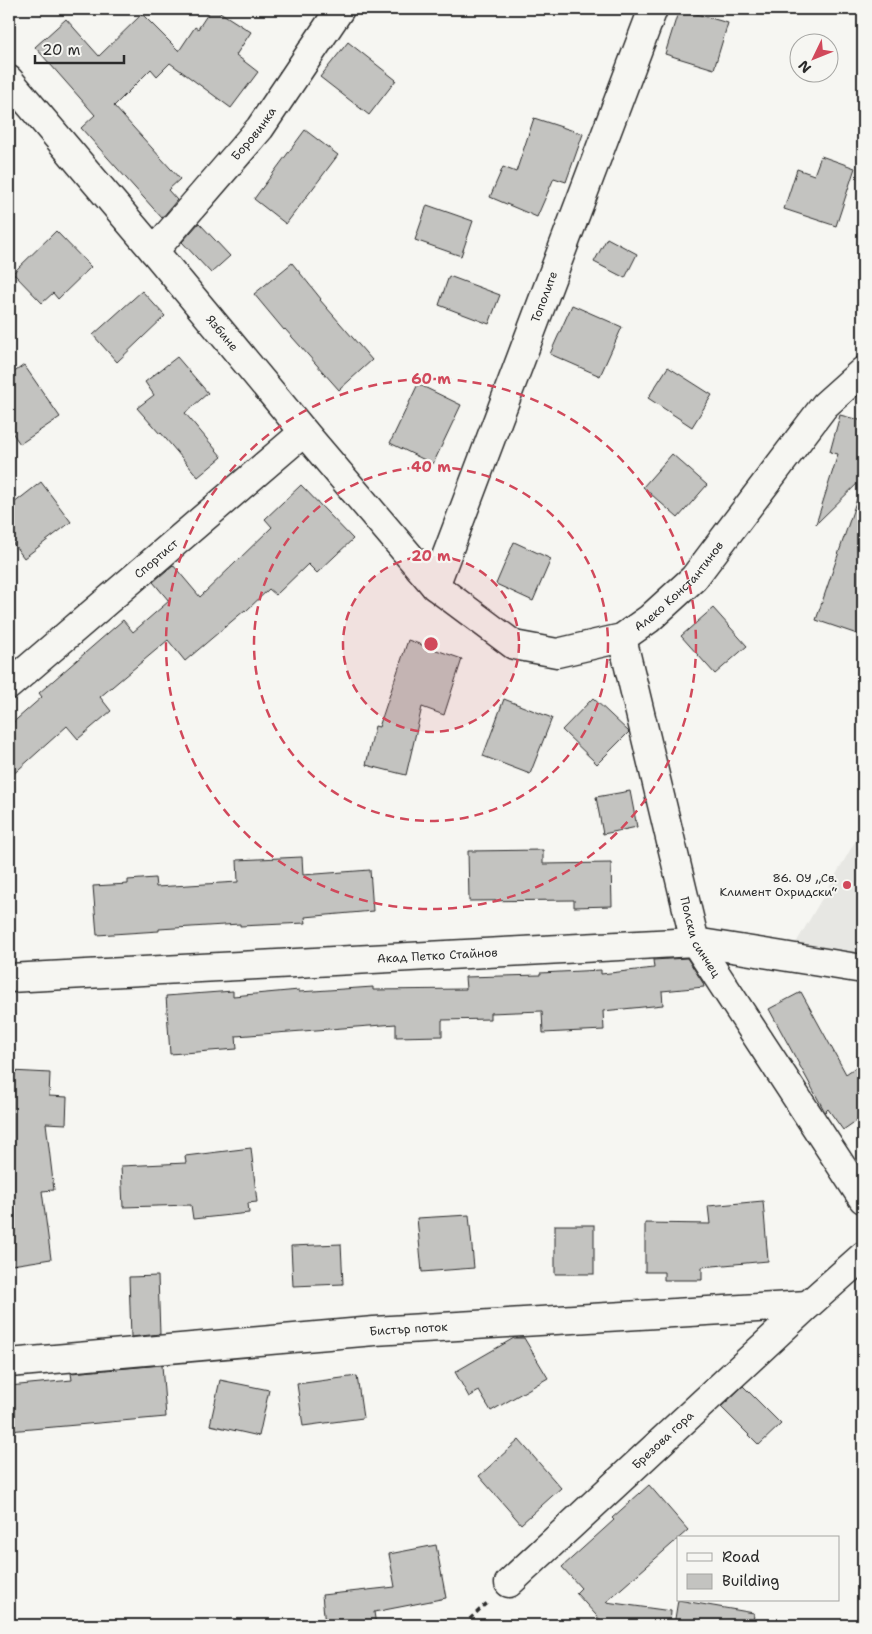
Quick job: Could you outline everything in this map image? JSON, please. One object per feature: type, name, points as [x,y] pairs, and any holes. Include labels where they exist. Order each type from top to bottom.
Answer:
[{"type":"street","name":"Боровинка","points":[[154,251],[260,128],[340,9]]},
{"type":"street","name":"Тополите","points":[[435,586],[654,9]]},
{"type":"street","name":"Язбине","points":[[9,80],[435,586]]},
{"type":"street","name":"Алеко Константинов","points":[[435,586],[514,645],[557,653],[622,638],[648,619],[694,578],[825,405],[863,371]]},
{"type":"street","name":"Спортист","points":[[9,685],[304,432]]},
{"type":"street","name":"Полски синчец","points":[[622,638],[695,942],[863,1199]]},
{"type":"street","name":"Акад Петко Стайнов","points":[[9,978],[695,942],[863,969]]},
{"type":"street","name":"Брезова гора","points":[[508,1583],[863,1256]]},
{"type":"street","name":"Бистър поток","points":[[9,1363],[374,1331],[808,1305]]},
{"type":"path","points":[[463,1625],[508,1583]]},
{"type":"shaded area","name":"86. ОУ „Св. Климент Охридски“","points":[[863,828],[863,954],[796,943]]},
{"type":"building","points":[[211,9],[215,9],[251,32],[236,55],[258,72],[231,108],[170,63],[157,76],[151,69],[114,106],[180,179],[168,190],[177,200],[162,218],[81,128],[95,115],[35,47],[66,19],[99,56],[142,14],[179,51],[195,27],[198,29]]},
{"type":"building","points":[[679,9],[728,23],[714,69],[665,54]]},
{"type":"building","points":[[348,42],[396,80],[369,115],[320,77]]},
{"type":"building","points":[[534,118],[583,134],[566,182],[554,178],[537,217],[490,197],[503,167],[516,172]]},
{"type":"building","points":[[305,130],[338,155],[286,224],[254,199]]},
{"type":"building","points":[[821,156],[855,168],[836,226],[784,209],[797,169],[814,175]]},
{"type":"building","points":[[427,205],[473,221],[461,256],[415,240]]},
{"type":"building","points":[[199,223],[230,256],[211,273],[182,242]]},
{"type":"building","points":[[56,231],[91,267],[58,299],[53,293],[42,303],[13,273]]},
{"type":"building","points":[[607,238],[637,254],[625,278],[594,262]]},
{"type":"building","points":[[292,263],[320,300],[372,360],[339,390],[254,294]]},
{"type":"building","points":[[449,276],[500,295],[489,324],[439,305]]},
{"type":"building","points":[[142,291],[165,316],[117,362],[93,335]]},
{"type":"building","points":[[572,305],[622,327],[600,376],[550,354]]},
{"type":"building","points":[[177,357],[208,393],[185,413],[222,457],[198,477],[137,408],[154,395],[145,382]]},
{"type":"building","points":[[24,365],[60,417],[20,444],[9,428],[9,376]]},
{"type":"building","points":[[668,367],[712,395],[692,427],[648,398]]},
{"type":"building","points":[[418,384],[461,405],[433,464],[390,443]]},
{"type":"building","points":[[840,415],[863,421],[863,478],[816,524],[838,454],[830,452]]},
{"type":"building","points":[[672,454],[707,485],[678,518],[643,487]]},
{"type":"building","points":[[41,482],[71,522],[24,558],[9,538],[9,507]]},
{"type":"building","points":[[301,485],[353,539],[317,573],[308,564],[276,595],[269,589],[246,611],[185,661],[168,640],[100,697],[111,711],[78,739],[67,726],[9,778],[9,726],[42,697],[39,693],[123,620],[133,632],[169,601],[153,582],[173,565],[200,597],[272,527],[265,519]]},
{"type":"building","points":[[859,493],[863,494],[863,636],[816,620]]},
{"type":"building","points":[[514,542],[551,559],[533,601],[496,584]]},
{"type":"building","points":[[713,608],[747,646],[715,674],[681,636]]},
{"type":"building","points":[[408,640],[462,659],[444,715],[422,707],[406,775],[366,765],[375,726],[379,727]]},
{"type":"building","points":[[593,698],[629,732],[597,764],[562,730]]},
{"type":"building","points":[[504,699],[552,718],[530,774],[483,756]]},
{"type":"building","points":[[630,791],[637,827],[603,834],[596,797]]},
{"type":"building","points":[[543,850],[543,864],[611,863],[612,906],[574,907],[574,900],[469,901],[468,851]]},
{"type":"building","points":[[302,857],[303,875],[370,870],[373,911],[305,917],[306,923],[240,926],[240,924],[97,935],[93,886],[128,884],[128,880],[155,878],[156,887],[238,882],[237,860]]},
{"type":"building","points":[[687,958],[704,987],[662,991],[663,1005],[603,1011],[604,1030],[543,1033],[542,1011],[490,1013],[490,1019],[442,1020],[442,1036],[396,1037],[396,1024],[236,1036],[237,1049],[170,1054],[166,996],[233,991],[233,996],[299,990],[299,992],[373,987],[373,990],[466,989],[465,977],[540,975],[540,973],[601,970],[601,974],[654,968],[653,960]]},
{"type":"building","points":[[801,992],[846,1074],[863,1062],[863,1116],[843,1130],[828,1109],[825,1112],[769,1009]]},
{"type":"building","points":[[11,1071],[50,1073],[49,1096],[67,1097],[66,1124],[46,1123],[54,1190],[42,1191],[51,1259],[12,1265],[9,1242],[9,1214],[12,1213],[9,1186]]},
{"type":"building","points":[[251,1148],[257,1202],[248,1203],[249,1213],[193,1219],[191,1205],[123,1207],[121,1166],[186,1163],[185,1156]]},
{"type":"building","points":[[763,1201],[768,1261],[702,1267],[702,1280],[664,1280],[664,1272],[645,1272],[645,1223],[710,1224],[708,1206]]},
{"type":"building","points":[[469,1215],[474,1268],[422,1272],[417,1218]]},
{"type":"building","points":[[555,1225],[594,1225],[594,1274],[555,1274]]},
{"type":"building","points":[[341,1244],[343,1284],[293,1286],[291,1246]]},
{"type":"building","points":[[158,1276],[160,1334],[131,1337],[129,1277]]},
{"type":"building","points":[[514,1338],[524,1338],[548,1378],[491,1411],[479,1391],[469,1397],[455,1372]]},
{"type":"building","points":[[162,1365],[166,1417],[9,1431],[9,1386],[72,1380],[71,1373]]},
{"type":"building","points":[[357,1376],[363,1418],[303,1426],[297,1384]]},
{"type":"building","points":[[220,1380],[269,1390],[259,1436],[210,1425]]},
{"type":"building","points":[[743,1386],[781,1424],[759,1445],[721,1407]]},
{"type":"building","points":[[519,1440],[561,1488],[521,1524],[479,1476]]},
{"type":"building","points":[[649,1485],[688,1530],[681,1536],[677,1536],[677,1540],[606,1602],[671,1611],[670,1625],[605,1625],[576,1593],[581,1588],[562,1567],[614,1520],[612,1518]]},
{"type":"building","points":[[436,1545],[446,1598],[374,1612],[376,1625],[325,1625],[322,1595],[395,1587],[389,1554]]},
{"type":"building","points":[[678,1602],[690,1602],[754,1613],[753,1625],[674,1625]]},
{"type":"place","name":"86. ОУ „Св. Климент Охридски“","points":[[847,885]]}]
